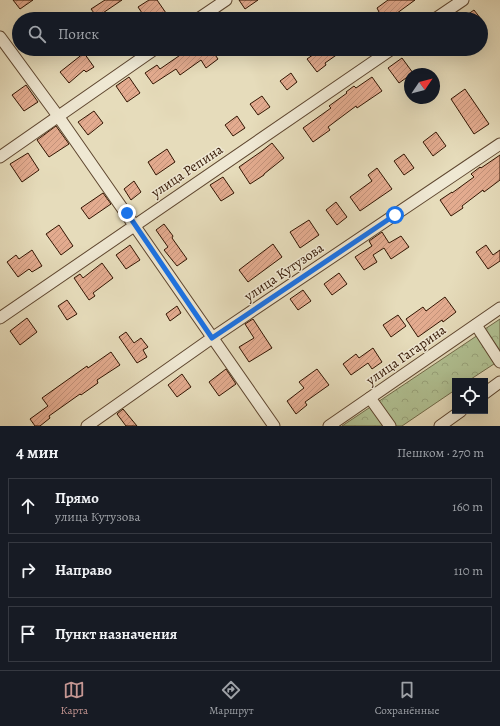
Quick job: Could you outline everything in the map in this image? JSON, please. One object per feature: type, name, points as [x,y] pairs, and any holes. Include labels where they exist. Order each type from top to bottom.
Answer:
[{"type":"street","points":[[208,12],[226,0]]},
{"type":"street","points":[[445,12],[463,0]]},
{"type":"street","points":[[0,37],[12,53]]},
{"type":"street","points":[[14,56],[135,225],[274,426]]},
{"type":"street","points":[[0,157],[145,56]]},
{"type":"street","name":"улица Репина","points":[[0,318],[382,56]]},
{"type":"street","name":"улица Кутузова","points":[[87,426],[212,338],[500,144]]},
{"type":"street","name":"улица Гагарина","points":[[329,426],[500,308]]},
{"type":"street","points":[[476,325],[500,362]]},
{"type":"street","points":[[488,391],[500,382]]},
{"type":"street","points":[[370,398],[390,426]]},
{"type":"street","points":[[440,426],[457,414]]},
{"type":"green space","points":[[500,319],[500,351],[485,329]]},
{"type":"green space","points":[[478,335],[497,362],[473,378],[452,378],[452,392],[402,426],[342,426]]},
{"type":"building","points":[[13,0],[33,0],[20,9]]},
{"type":"building","points":[[105,0],[122,0],[104,12],[93,12],[91,9]]},
{"type":"building","points":[[149,0],[157,0],[165,12],[141,12],[138,7]]},
{"type":"building","points":[[239,0],[258,0],[245,9]]},
{"type":"building","points":[[388,0],[415,0],[399,12],[379,12],[377,8]]},
{"type":"building","points":[[80,56],[86,56],[94,67],[86,72],[84,70],[69,83],[60,72]]},
{"type":"building","points":[[179,56],[216,56],[218,59],[206,68],[201,60],[180,75],[176,69],[153,84],[145,73],[157,65],[160,69]]},
{"type":"building","points":[[311,56],[335,56],[325,63],[326,65],[317,72],[307,59]]},
{"type":"building","points":[[402,58],[409,68],[404,68],[404,79],[399,83],[388,68]]},
{"type":"building","points":[[291,73],[297,82],[287,90],[280,81]]},
{"type":"building","points":[[129,77],[140,93],[127,102],[116,86]]},
{"type":"building","points":[[372,77],[382,91],[357,108],[356,106],[328,127],[330,130],[313,142],[303,128],[331,108],[329,106],[354,86],[356,88]]},
{"type":"building","points":[[26,85],[38,102],[24,111],[12,95]]},
{"type":"building","points":[[465,89],[489,124],[474,134],[451,99]]},
{"type":"building","points":[[262,96],[270,107],[258,115],[250,104]]},
{"type":"building","points":[[94,111],[103,123],[88,135],[78,122]]},
{"type":"building","points":[[237,116],[245,128],[233,136],[225,125]]},
{"type":"building","points":[[56,126],[69,144],[49,157],[37,140]]},
{"type":"building","points":[[436,132],[446,146],[433,156],[423,142]]},
{"type":"building","points":[[272,143],[284,158],[264,175],[250,184],[239,167]]},
{"type":"building","points":[[167,149],[175,162],[156,175],[148,162]]},
{"type":"building","points":[[28,153],[39,170],[22,182],[10,164]]},
{"type":"building","points":[[404,154],[414,168],[404,175],[394,161]]},
{"type":"building","points":[[500,155],[500,180],[484,192],[483,190],[462,206],[463,208],[451,216],[440,200],[474,177],[471,174],[480,167],[481,168]]},
{"type":"building","points":[[377,168],[392,189],[360,211],[350,197],[372,181],[368,175]]},
{"type":"building","points":[[223,177],[234,193],[221,201],[210,185]]},
{"type":"building","points":[[134,181],[141,192],[131,200],[124,189]]},
{"type":"building","points":[[103,193],[111,204],[89,219],[81,208]]},
{"type":"building","points":[[336,202],[347,217],[337,225],[326,210]]},
{"type":"building","points":[[309,220],[319,235],[300,248],[290,232]]},
{"type":"building","points":[[164,224],[187,259],[177,266],[164,250],[168,247],[156,230]]},
{"type":"building","points":[[59,225],[73,246],[61,255],[46,234]]},
{"type":"building","points":[[382,232],[389,243],[401,236],[409,247],[391,259],[384,248],[373,255],[377,262],[364,270],[355,257],[372,246],[369,241]]},
{"type":"building","points":[[273,244],[282,257],[248,282],[239,270]]},
{"type":"building","points":[[130,245],[140,260],[126,269],[116,255]]},
{"type":"building","points":[[486,245],[493,255],[500,250],[500,261],[488,269],[476,252]]},
{"type":"building","points":[[32,250],[42,266],[32,272],[29,269],[18,277],[7,262],[16,255],[19,259]]},
{"type":"building","points":[[102,263],[113,278],[93,293],[95,296],[89,300],[74,278],[80,274],[83,278]]},
{"type":"building","points":[[339,273],[347,284],[332,295],[324,284]]},
{"type":"building","points":[[303,290],[311,301],[298,310],[290,299]]},
{"type":"building","points":[[445,297],[456,312],[443,322],[442,320],[418,337],[406,319],[423,307],[426,311]]},
{"type":"building","points":[[67,300],[77,314],[67,320],[58,306]]},
{"type":"building","points":[[177,306],[181,313],[170,321],[166,314]]},
{"type":"building","points":[[398,315],[406,326],[391,337],[383,325]]},
{"type":"building","points":[[27,318],[37,332],[20,345],[10,331]]},
{"type":"building","points":[[253,319],[272,348],[249,362],[239,347],[254,338],[245,324]]},
{"type":"building","points":[[126,332],[134,343],[141,338],[148,347],[143,350],[147,357],[137,363],[119,337]]},
{"type":"building","points":[[373,348],[382,362],[372,369],[368,363],[351,375],[343,364],[356,354],[359,358]]},
{"type":"building","points":[[111,352],[120,365],[97,380],[98,383],[49,416],[50,418],[40,426],[35,426],[30,419],[48,406],[42,398],[87,366],[88,368]]},
{"type":"building","points":[[226,369],[236,384],[219,396],[209,382]]},
{"type":"building","points":[[317,369],[329,385],[305,402],[307,405],[296,414],[287,401],[304,388],[299,382]]},
{"type":"building","points":[[182,374],[191,387],[177,397],[168,385]]},
{"type":"building","points":[[123,409],[137,426],[126,426],[117,414]]},
{"type":"route","points":[[127,213],[212,338],[395,215]]}]
